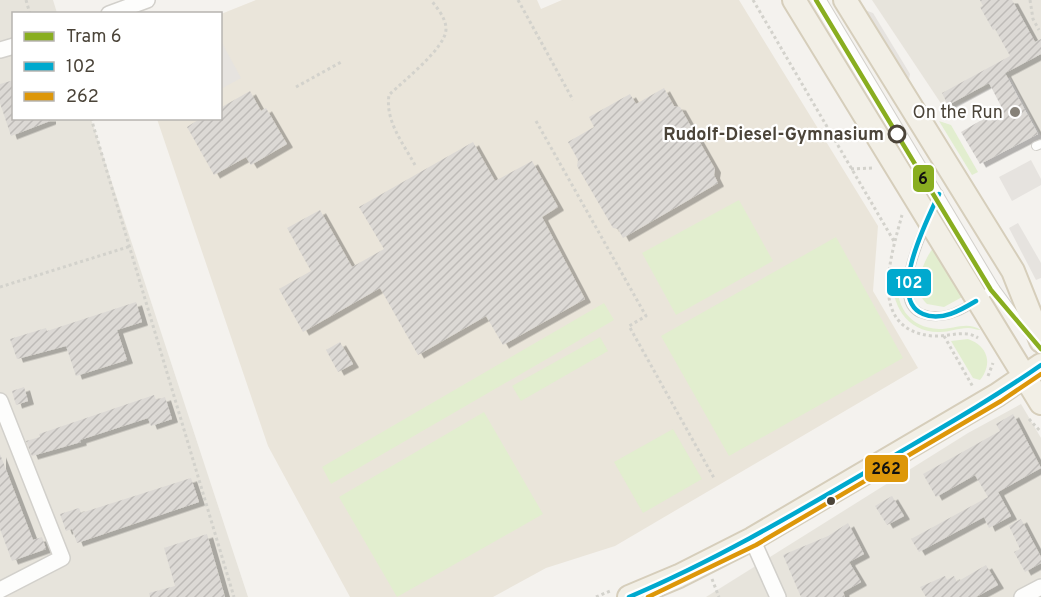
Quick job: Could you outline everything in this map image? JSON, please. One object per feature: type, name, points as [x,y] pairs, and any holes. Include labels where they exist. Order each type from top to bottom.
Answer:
[{"type":"main road","points":[[794,0],[976,301],[1032,372],[1034,410]]},
{"type":"main road","points":[[845,0],[1013,271],[1041,341]]},
{"type":"main road","points":[[629,597],[679,576],[752,539],[1032,372]]},
{"type":"street","points":[[114,12],[147,0]]},
{"type":"street","points":[[0,401],[62,558],[0,590]]},
{"type":"street","points":[[752,539],[778,597]]},
{"type":"street","points":[[1022,597],[1041,587]]},
{"type":"lane","points":[[822,0],[995,288],[1041,351]]},
{"type":"lane","points":[[939,194],[909,273],[906,288],[909,303],[915,310],[926,316],[939,317],[957,312],[995,288]]},
{"type":"path","points":[[415,165],[391,121],[387,104],[388,95],[443,42],[446,28],[444,19],[431,0]]},
{"type":"path","points":[[518,0],[573,100]]},
{"type":"path","points":[[753,0],[895,243]]},
{"type":"path","points":[[1030,0],[1039,30]]},
{"type":"path","points":[[296,87],[344,60]]},
{"type":"path","points":[[92,120],[234,597]]},
{"type":"path","points":[[536,121],[646,316],[628,326],[714,477]]},
{"type":"path","points":[[851,169],[878,168]]},
{"type":"path","points":[[0,288],[131,246]]},
{"type":"path","points":[[888,268],[894,269]]},
{"type":"path","points":[[944,336],[974,389]]},
{"type":"path","points":[[1034,410],[1041,432]]},
{"type":"path","points":[[711,577],[719,597]]},
{"type":"shaded area","points":[[0,0],[53,0],[57,12],[12,12],[12,120],[91,120],[248,597],[0,597]]},
{"type":"shaded area","name":"Rudolf-Diesel-Gymnasium","points":[[256,0],[537,0],[541,9],[562,0],[739,0],[878,226],[873,291],[918,368],[615,546],[546,568],[493,597],[350,597],[268,446],[157,120],[222,120],[222,14]]},
{"type":"shaded area","points":[[872,0],[1041,0],[1041,136],[1010,77],[946,111]]},
{"type":"shaded area","points":[[862,9],[873,13],[910,74],[908,85]]},
{"type":"shaded area","points":[[222,43],[241,78],[222,88]]},
{"type":"shaded area","points":[[1031,160],[1041,179],[1041,185],[1012,201],[999,177]]},
{"type":"shaded area","points":[[1018,223],[1041,263],[1041,278],[1036,280],[1009,228]]},
{"type":"shaded area","points":[[1021,404],[1041,438],[1041,597],[706,597],[968,433]]},
{"type":"green space","points":[[939,121],[951,125],[978,172],[972,175]]},
{"type":"green space","points":[[739,200],[773,261],[676,315],[642,253]]},
{"type":"green space","points":[[836,237],[903,358],[729,456],[661,336]]},
{"type":"green space","points":[[934,247],[964,296],[944,307],[927,304],[920,291],[920,276]]},
{"type":"green space","points":[[893,275],[899,276],[898,296],[901,305],[906,313],[919,324],[928,328],[971,326],[981,330],[964,328],[940,332],[918,328],[903,315],[898,306],[894,296]]},
{"type":"green space","points":[[604,303],[614,320],[331,484],[322,467]]},
{"type":"green space","points":[[600,337],[608,351],[521,401],[512,386]]},
{"type":"green space","points":[[968,339],[980,346],[986,356],[986,368],[980,380],[973,378],[951,341]]},
{"type":"green space","points":[[484,412],[543,514],[397,597],[339,497]]},
{"type":"green space","points":[[673,429],[702,479],[643,513],[614,462]]},
{"type":"building","points":[[980,0],[1012,0],[1035,42],[1041,39],[1041,54],[1005,73],[1038,134],[980,164],[961,132],[1002,108],[989,83],[948,105],[942,93],[1010,56],[980,7],[983,6]]},
{"type":"building","points":[[12,81],[12,120],[50,121],[11,136],[0,103],[0,84]]},
{"type":"building","points":[[664,88],[674,106],[680,107],[715,169],[714,175],[718,183],[623,238],[618,229],[613,228],[577,166],[578,160],[568,142],[594,127],[589,117],[630,94],[636,104]]},
{"type":"building","points":[[250,91],[261,111],[266,108],[287,144],[251,165],[246,157],[214,175],[187,127],[198,120],[222,120],[222,107]]},
{"type":"building","points":[[473,142],[495,181],[532,161],[558,207],[542,217],[585,299],[503,345],[486,316],[418,355],[380,288],[303,332],[279,289],[311,271],[287,228],[320,210],[352,267],[384,249],[359,207]]},
{"type":"building","points":[[136,302],[142,322],[117,330],[127,360],[76,376],[66,346],[17,359],[10,339],[46,328],[47,331]]},
{"type":"building","points":[[340,342],[353,364],[338,372],[326,350]]},
{"type":"building","points":[[24,387],[28,401],[16,405],[12,391]]},
{"type":"building","points":[[154,395],[156,400],[165,397],[172,419],[151,426],[148,418],[80,440],[81,442],[32,456],[26,441],[40,437],[39,434]]},
{"type":"building","points":[[1013,414],[1041,468],[998,492],[1011,516],[989,528],[984,517],[919,552],[911,539],[988,497],[975,475],[936,497],[923,474],[1000,431],[996,424]]},
{"type":"building","points":[[0,454],[33,540],[42,537],[46,549],[12,561],[0,529]]},
{"type":"building","points":[[191,478],[199,502],[77,543],[72,529],[66,531],[60,514],[79,508],[81,513]]},
{"type":"building","points":[[892,496],[904,516],[887,525],[875,506]]},
{"type":"building","points":[[1021,519],[1041,557],[1041,563],[1025,572],[1014,552],[1020,549],[1009,526]]},
{"type":"building","points":[[848,523],[864,554],[849,562],[861,582],[843,592],[845,597],[801,597],[783,555],[828,536]]},
{"type":"building","points":[[207,534],[225,597],[150,597],[149,593],[175,586],[164,548]]},
{"type":"building","points":[[986,565],[998,585],[976,597],[926,597],[920,587],[945,576],[947,580],[954,576],[957,582]]},
{"type":"tram line","name":"6","points":[[816,0],[991,290],[1041,349]]},
{"type":"transit line","name":"102","points":[[939,194],[913,257],[908,292],[913,306],[923,314],[937,317],[951,314],[976,301]]},
{"type":"transit line","name":"102","points":[[629,597],[690,569],[779,522],[955,420],[1041,365]]},
{"type":"transit line","name":"262","points":[[648,597],[756,545],[1001,401],[1041,374]]},
{"type":"place","name":"On the Run","points":[[1015,112]]},
{"type":"place","name":"Rudolf-Diesel-Gymnasium","points":[[897,134]]}]
